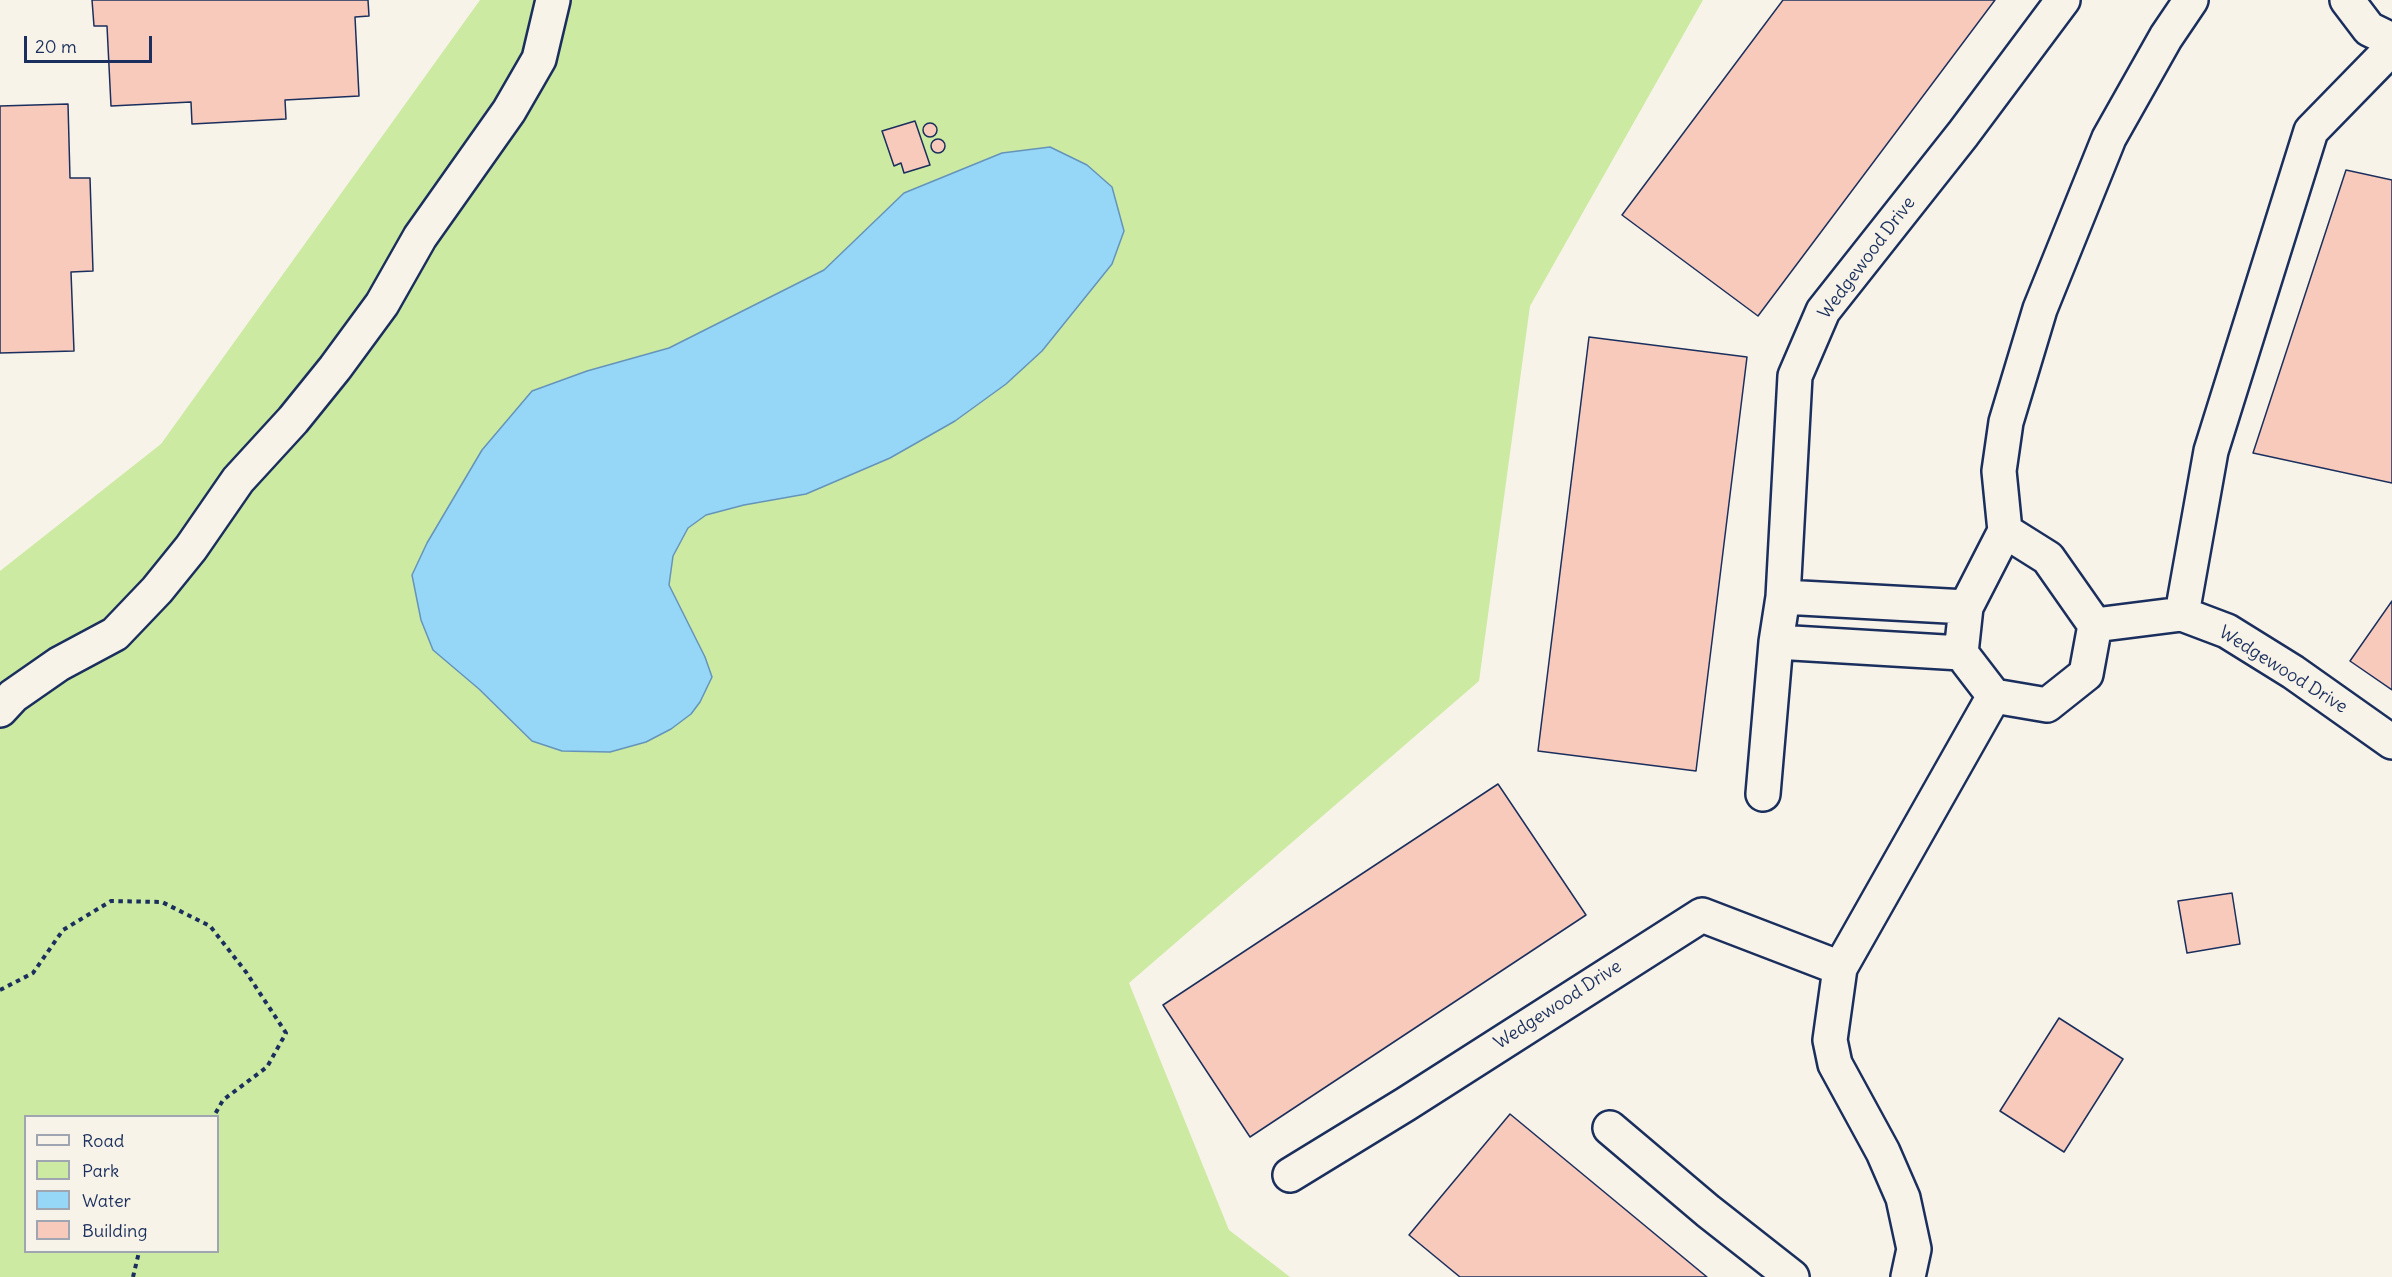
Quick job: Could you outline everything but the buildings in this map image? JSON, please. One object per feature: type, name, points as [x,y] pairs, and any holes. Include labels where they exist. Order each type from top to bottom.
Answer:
[{"type":"street","points":[[0,710],[13,696],[59,664],[115,634],[157,590],[191,548],[238,480],[293,420],[335,368],[382,304],[420,237],[509,111],[539,59],[553,0]]},
{"type":"street","name":"Wedgewood Drive","points":[[1763,794],[1776,642],[1783,597],[1795,376],[1823,311],[1963,134],[2063,0]]},
{"type":"street","points":[[2005,531],[2048,558],[2095,625],[2086,674],[2047,705],[1995,696],[1961,653],[1966,607],[2005,531],[1999,471],[2006,422],[2040,309],[2109,138],[2166,37],[2191,0]]},
{"type":"street","points":[[2347,0],[2369,29],[2392,40]]},
{"type":"street","points":[[2182,614],[2211,451],[2311,131],[2392,48]]},
{"type":"street","points":[[1783,597],[1966,607]]},
{"type":"street","name":"Wedgewood Drive","points":[[2095,625],[2182,614],[2227,632],[2293,672],[2392,742]]},
{"type":"street","points":[[1776,642],[1961,653]]},
{"type":"street","points":[[1908,1277],[1914,1249],[1903,1197],[1883,1152],[1835,1064],[1830,1040],[1840,968],[1995,696]]},
{"type":"street","name":"Wedgewood Drive","points":[[1290,1175],[1406,1104],[1702,915],[1840,968]]},
{"type":"street","points":[[1610,1128],[1792,1277]]},
{"type":"path","points":[[0,990],[33,973],[63,930],[111,901],[162,902],[210,926],[246,972],[286,1033],[267,1067],[223,1100],[215,1115]]},
{"type":"path","points":[[133,1277],[139,1253]]},
{"type":"green space","points":[[480,0],[1703,0],[1530,306],[1479,681],[1129,983],[1229,1230],[1290,1277],[0,1277],[0,571],[161,444]]},
{"type":"water","points":[[1050,147],[1087,165],[1112,187],[1124,231],[1112,264],[1042,351],[1006,384],[955,421],[890,458],[806,494],[744,505],[706,515],[688,528],[673,556],[669,585],[705,657],[712,677],[700,702],[691,714],[671,729],[646,742],[610,752],[562,751],[532,741],[479,689],[433,650],[421,620],[412,575],[427,543],[482,450],[532,391],[587,371],[669,348],[824,270],[904,193],[1002,153]]}]
